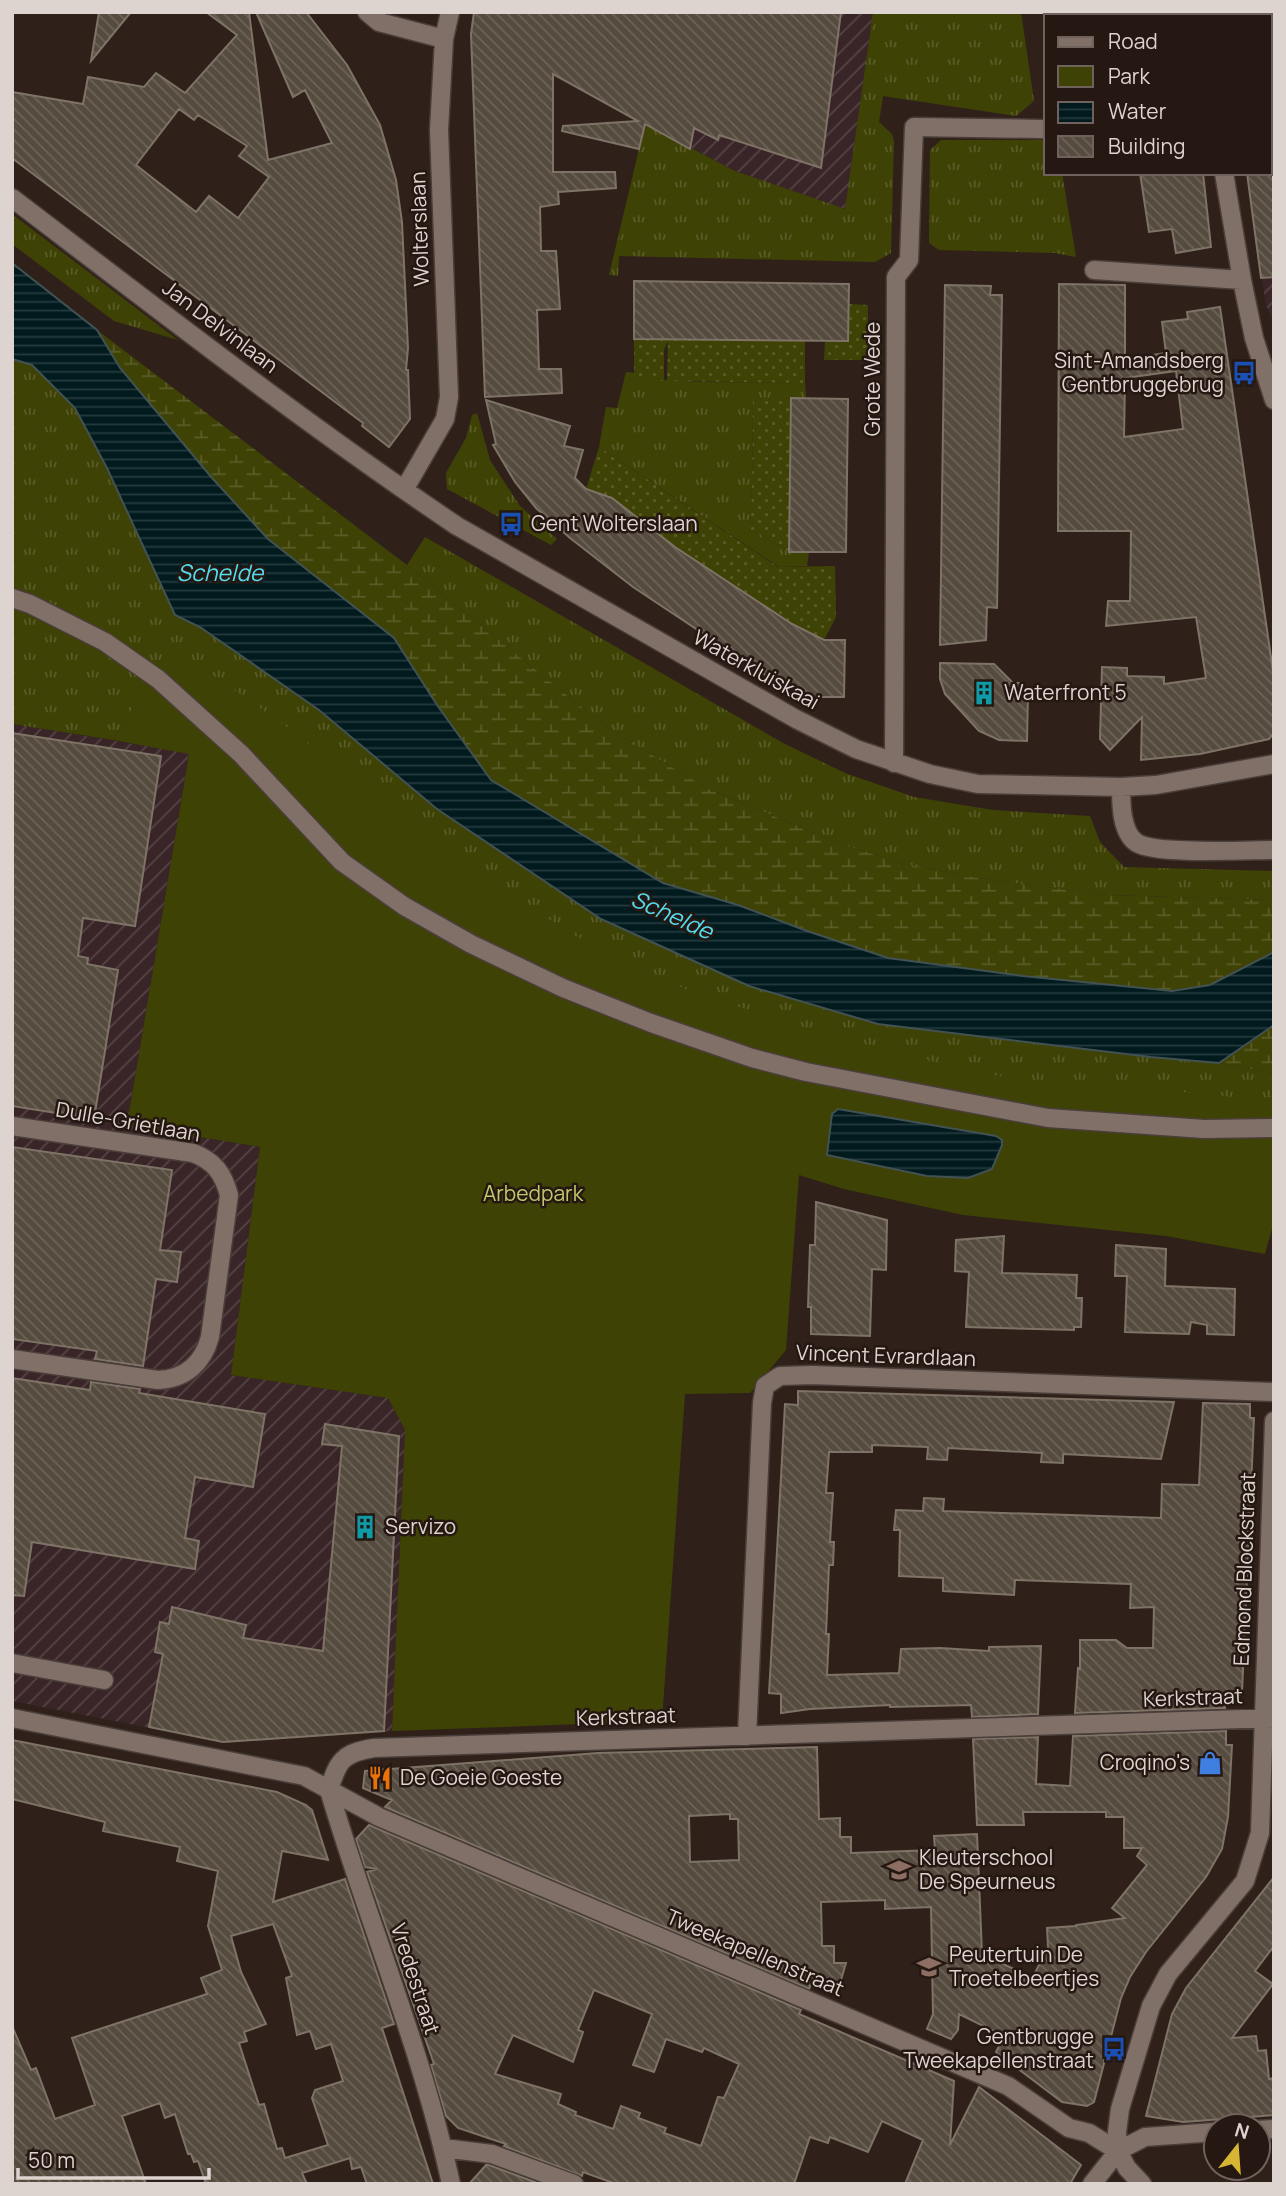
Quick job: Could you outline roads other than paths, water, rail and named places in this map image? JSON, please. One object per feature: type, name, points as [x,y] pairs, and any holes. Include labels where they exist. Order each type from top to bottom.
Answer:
[{"type":"street","points":[[367,12],[379,22],[444,39]]},
{"type":"street","name":"Wolterslaan","points":[[404,490],[445,419],[449,397],[439,130],[444,39],[450,12]]},
{"type":"street","name":"Grote Wede","points":[[894,763],[896,277],[909,260],[915,127],[1042,129]]},
{"type":"street","points":[[1224,175],[1254,338],[1274,400]]},
{"type":"street","name":"Jan Delvinlaan","points":[[12,198],[237,369],[404,490]]},
{"type":"street","points":[[1094,270],[1242,280]]},
{"type":"street","name":"Waterkluiskaai","points":[[404,490],[457,526],[784,713],[856,749],[894,763],[978,784],[1121,787],[1156,785],[1274,764]]},
{"type":"street","points":[[12,598],[30,604],[105,642],[158,679],[241,754],[342,862],[404,906],[471,944],[563,988],[651,1023],[752,1058],[806,1072],[1048,1118],[1204,1129],[1274,1128]]},
{"type":"street","points":[[1121,787],[1121,805],[1126,824],[1130,835],[1138,843],[1164,849],[1274,849]]},
{"type":"street","name":"Dulle-Grietlaan","points":[[12,1126],[193,1153],[215,1166],[221,1173],[229,1195],[210,1337],[204,1353],[187,1372],[158,1380],[12,1359]]},
{"type":"street","name":"Vincent Evrardlaan","points":[[747,1735],[762,1404],[765,1386],[780,1376],[1274,1392]]},
{"type":"street","name":"Edmond Blockstraat","points":[[1118,2151],[1116,2132],[1120,2109],[1151,2006],[1168,1974],[1245,1881],[1260,1833],[1268,1718],[1274,1420]]},
{"type":"street","points":[[12,1663],[104,1680]]},
{"type":"street","points":[[12,1718],[304,1776],[329,1790]]},
{"type":"street","name":"Kerkstraat","points":[[329,1790],[336,1766],[344,1757],[356,1751],[374,1748],[1268,1718]]},
{"type":"street","name":"Vredestraat","points":[[329,1790],[441,2135],[451,2184]]},
{"type":"street","name":"Tweekapellenstraat","points":[[329,1790],[379,1817],[1008,2086],[1069,2128],[1089,2133],[1118,2151],[1127,2168],[1142,2184]]},
{"type":"street","points":[[1093,2184],[1118,2151],[1145,2137],[1202,2134]]},
{"type":"street","points":[[443,2148],[492,2154],[574,2184]]},
{"type":"water","name":"Schelde","points":[[12,263],[97,330],[120,368],[212,478],[268,539],[394,638],[437,705],[491,780],[663,883],[738,905],[888,958],[1023,976],[1172,991],[1210,985],[1274,952],[1274,1025],[1219,1063],[878,1024],[749,986],[601,919],[437,809],[319,710],[200,627],[175,615],[107,468],[75,408],[32,365],[12,359]]},
{"type":"water","points":[[838,1109],[996,1136],[1002,1140],[1002,1145],[992,1169],[968,1178],[927,1176],[827,1155],[832,1114]]},
{"type":"place","name":"Sint-Amandsberg Gentbruggebrug","points":[[1244,373]]},
{"type":"place","name":"Gent Wolterslaan","points":[[511,524]]},
{"type":"place","name":"Waterfront 5","points":[[984,693]]},
{"type":"place","name":"Servizo","points":[[365,1527]]},
{"type":"place","name":"Croqino's","points":[[1210,1763]]},
{"type":"place","name":"De Goeie Goeste","points":[[380,1778]]},
{"type":"place","name":"Kleuterschool De Speurneus","points":[[899,1870]]},
{"type":"place","name":"Peutertuin De Troetelbeertjes","points":[[929,1967]]},
{"type":"place","name":"Gentbrugge Tweekapellenstraat","points":[[1114,2049]]},
{"type":"park label","name":"Arbedpark","points":[[533,1194]]}]
